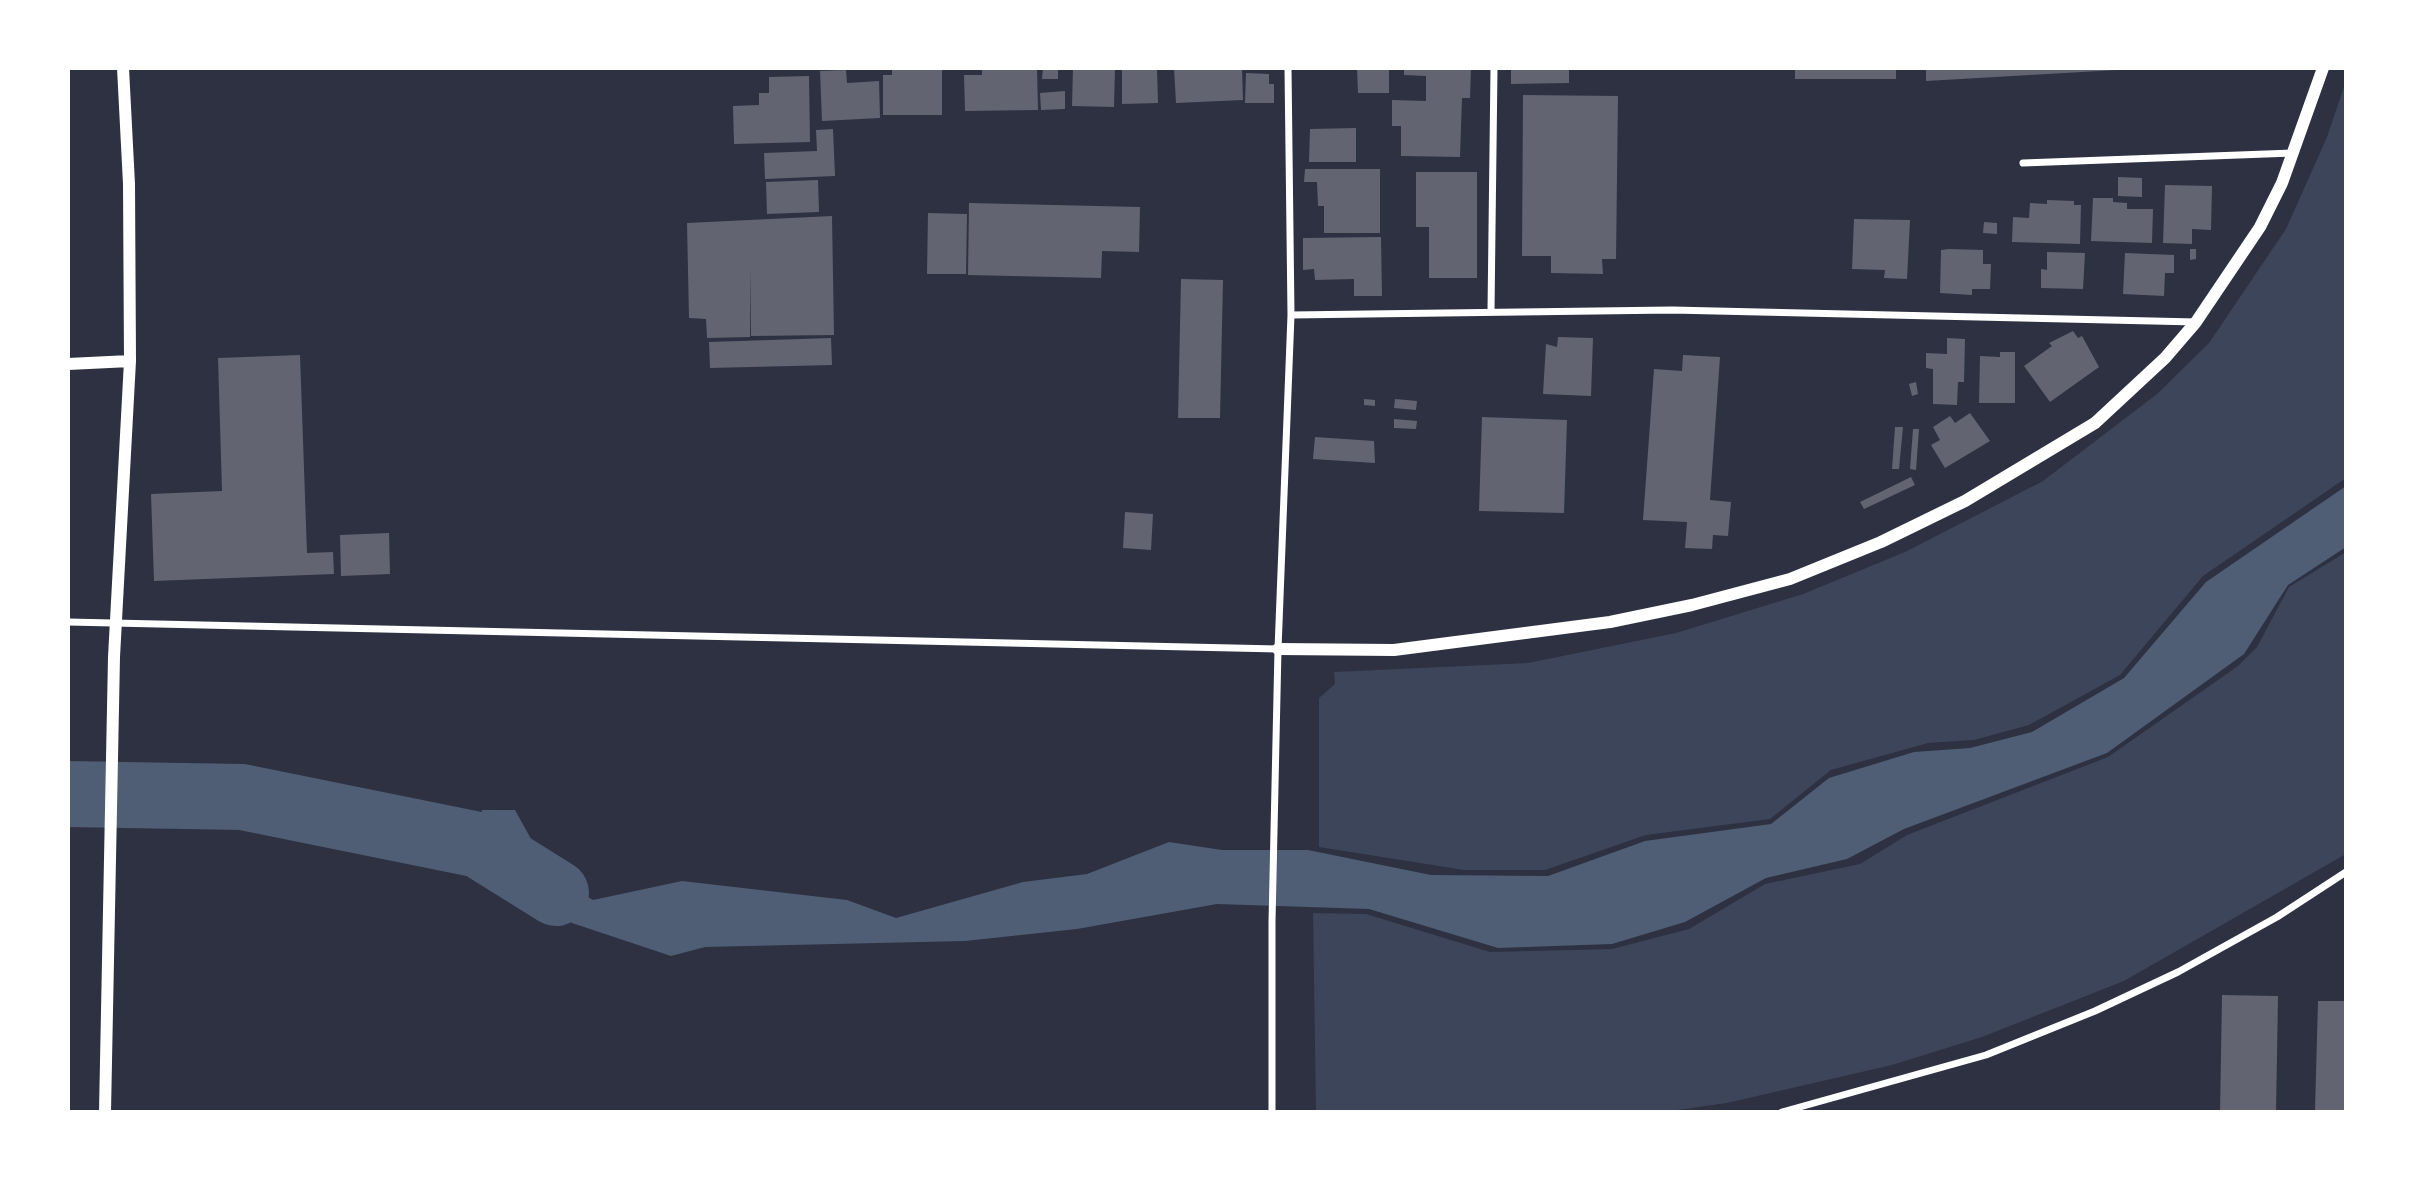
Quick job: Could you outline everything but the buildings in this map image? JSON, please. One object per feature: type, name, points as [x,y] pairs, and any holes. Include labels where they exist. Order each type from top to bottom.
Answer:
[{"type":"street","points":[[105,1112],[115,623],[130,361],[129,184],[122,68]]},
{"type":"street","points":[[1272,1109],[1278,649],[1291,315],[1288,68]]},
{"type":"street","points":[[1491,311],[1494,68]]},
{"type":"street","points":[[68,622],[1394,650],[1610,622],[1790,579],[1881,542],[1953,507],[2056,449],[2095,423],[2127,395],[2165,358],[2196,322],[2260,227],[2292,153],[2323,68]]},
{"type":"street","points":[[2023,163],[2292,153]]},
{"type":"street","points":[[1291,315],[1672,310],[2196,322]]},
{"type":"street","points":[[68,364],[130,361]]},
{"type":"street","points":[[1782,1112],[1986,1055],[2095,1011],[2178,972],[2277,917],[2346,873]]},
{"type":"shaded area","points":[[2346,81],[2346,478],[2203,576],[2120,675],[2029,725],[1974,740],[1928,743],[1831,770],[1770,819],[1646,835],[1545,870],[1464,870],[1319,847],[1319,698],[1335,684],[1334,672],[1528,663],[1676,633],[1803,594],[1905,552],[2043,481],[2157,394],[2209,343],[2286,229],[2327,137]]},
{"type":"shaded area","points":[[2346,486],[2346,547],[2288,585],[2244,654],[2107,753],[1904,829],[1847,859],[1766,878],[1685,922],[1612,944],[1498,948],[1369,909],[1217,904],[1077,929],[965,941],[705,947],[671,956],[572,923],[522,887],[484,873],[479,845],[482,810],[515,810],[545,864],[571,887],[593,900],[682,881],[847,900],[896,918],[1023,882],[1087,874],[1169,842],[1222,850],[1308,850],[1431,875],[1548,876],[1645,841],[1771,824],[1829,778],[1914,752],[1970,748],[2032,732],[2124,678],[2206,582]]},
{"type":"shaded area","points":[[2346,552],[2346,854],[2124,981],[1982,1037],[1892,1065],[1727,1103],[1663,1112],[1316,1112],[1313,913],[1366,914],[1490,952],[1612,949],[1689,929],[1765,884],[1860,864],[1907,835],[2108,757],[2238,666],[2257,647],[2289,587]]},
{"type":"waterway","points":[[68,794],[242,797],[479,845],[556,893]]}]
